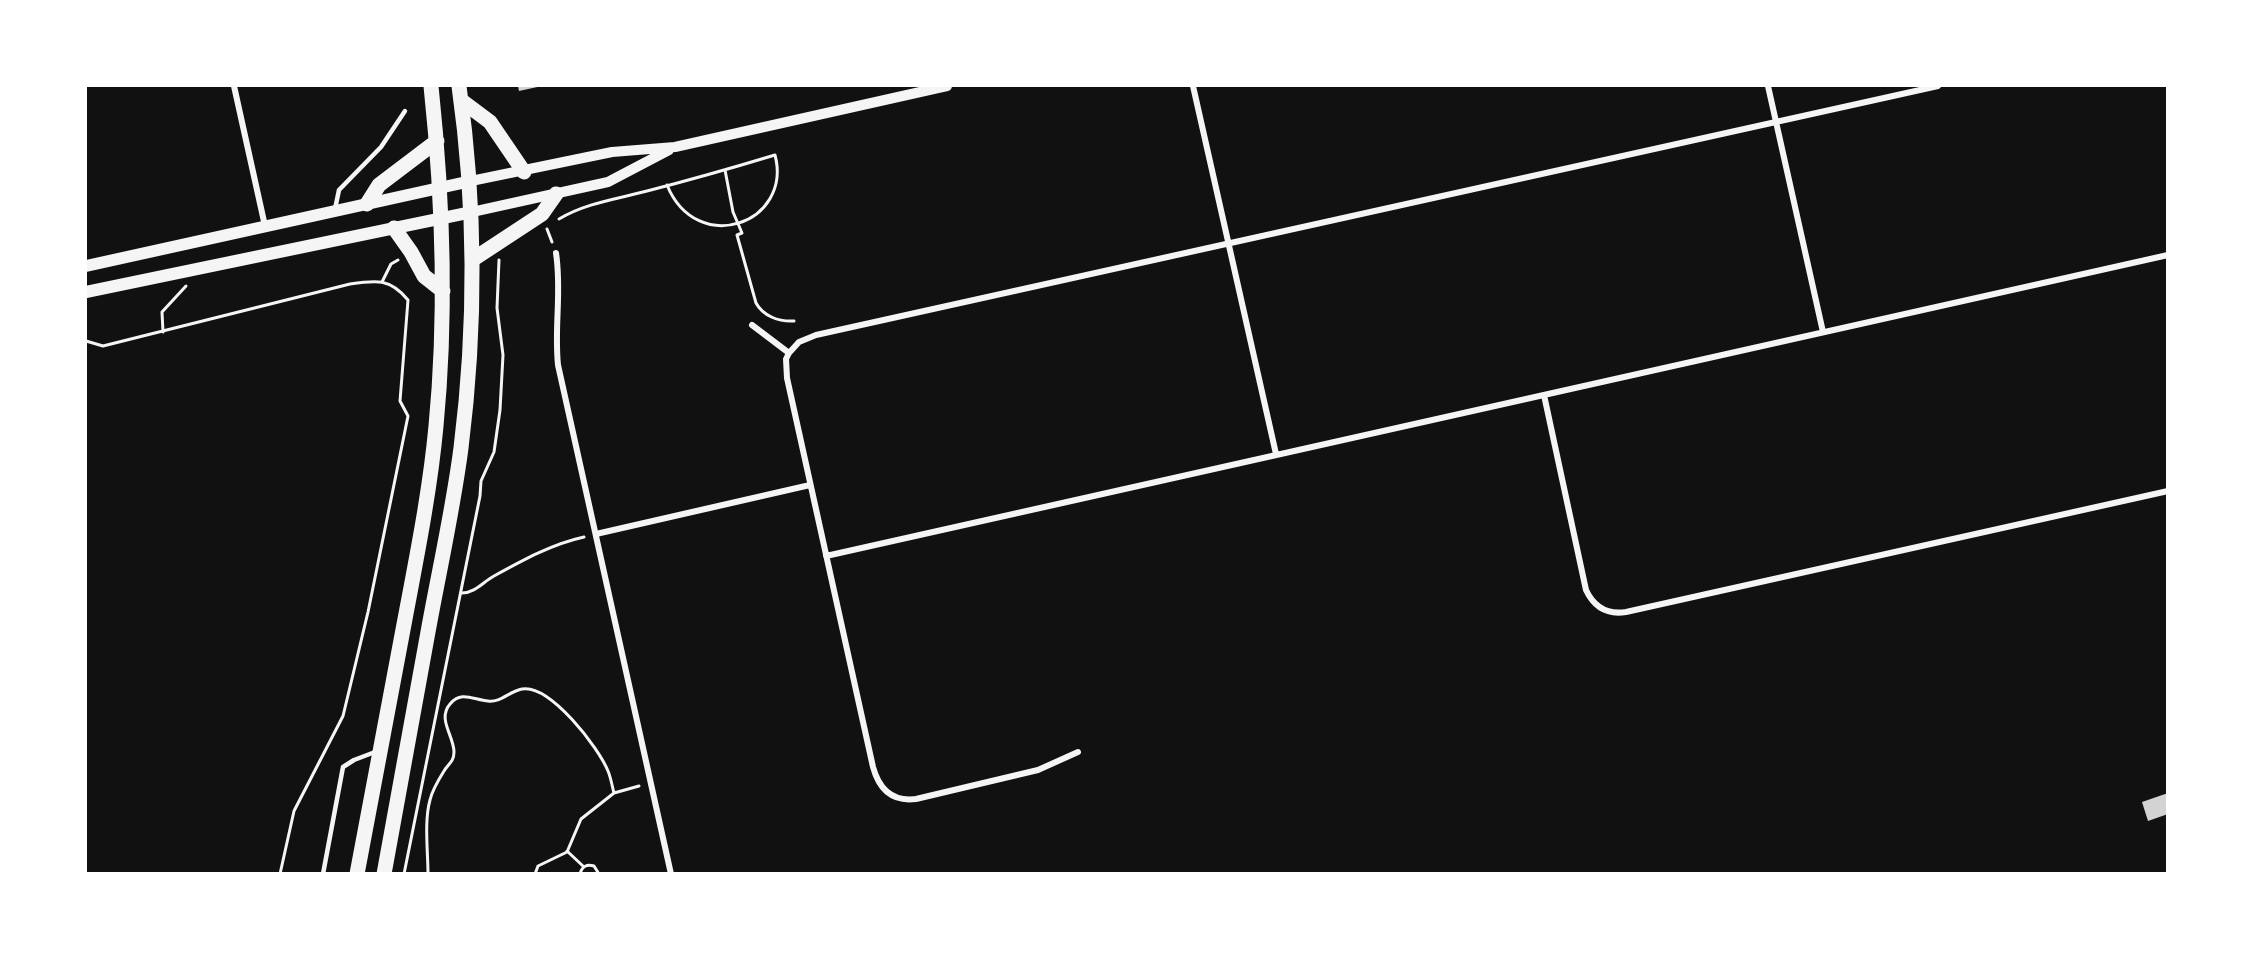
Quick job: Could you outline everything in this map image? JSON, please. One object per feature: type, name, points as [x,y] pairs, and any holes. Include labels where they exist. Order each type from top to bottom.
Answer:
[{"type":"main road","points":[[357,873],[429,481],[438,406],[443,291],[442,218],[431,86]]},
{"type":"main road","points":[[460,93],[490,122],[524,172]]},
{"type":"main road","points":[[384,873],[460,450],[467,390],[472,212],[471,182],[460,93]]},
{"type":"main road","points":[[367,204],[379,184],[437,141]]},
{"type":"main road","points":[[86,266],[471,182]]},
{"type":"main road","points":[[472,260],[542,214],[555,194]]},
{"type":"main road","points":[[86,291],[472,212]]},
{"type":"main road","points":[[394,228],[424,276],[443,291]]},
{"type":"street","points":[[234,86],[265,227]]},
{"type":"street","points":[[471,182],[612,152],[675,147],[947,86]]},
{"type":"street","points":[[1193,86],[1276,454]]},
{"type":"street","points":[[1768,86],[1823,332]]},
{"type":"street","points":[[1078,752],[1038,770],[916,798],[898,798],[889,794],[876,779],[787,378],[786,359],[799,342],[816,335],[1938,86]]},
{"type":"street","points":[[472,212],[608,182],[675,147]]},
{"type":"street","points":[[556,253],[560,287],[556,343],[558,365],[671,873]]},
{"type":"street","points":[[826,556],[2168,255]]},
{"type":"street","points":[[752,325],[789,353]]},
{"type":"street","points":[[1544,395],[1586,590],[1590,599],[1602,610],[1618,614],[2168,491]]},
{"type":"street","points":[[596,534],[810,485]]},
{"type":"lane","points":[[335,211],[339,190],[381,147],[405,111]]},
{"type":"lane","points":[[323,873],[343,767],[354,759],[380,751]]},
{"type":"path","points":[[556,253],[546,227],[569,213],[588,205],[775,155],[776,182],[769,200],[758,212],[739,224],[722,226],[704,223],[688,215],[675,202],[668,185]]},
{"type":"path","points":[[724,170],[733,212],[742,233],[737,235],[758,307],[779,321],[794,321]]},
{"type":"path","points":[[382,282],[391,264],[411,252]]},
{"type":"path","points":[[404,873],[462,593],[480,496],[480,481],[494,452],[500,410],[503,355],[497,308],[499,259]]},
{"type":"path","points":[[163,332],[162,312],[204,267]]},
{"type":"path","points":[[86,341],[103,346],[350,284],[382,282],[399,288],[408,300],[400,401],[408,416],[368,612],[343,716],[294,811],[280,873]]},
{"type":"path","points":[[462,593],[470,593],[494,576],[560,543],[596,534]]},
{"type":"path","points":[[428,873],[430,800],[444,771],[452,762],[454,751],[445,719],[448,705],[458,697],[468,696],[490,702],[522,689],[535,691],[555,703],[570,716],[592,744],[608,770],[614,793]]},
{"type":"path","points":[[535,873],[538,866],[567,851],[581,819],[614,793],[639,786]]},
{"type":"path","points":[[567,851],[584,867],[594,866],[599,873]]},
{"type":"path","points":[[580,873],[584,867]]},
{"type":"building","points":[[518,86],[542,86],[519,91]]},
{"type":"building","points":[[2168,793],[2168,814],[2148,821],[2142,802]]}]
